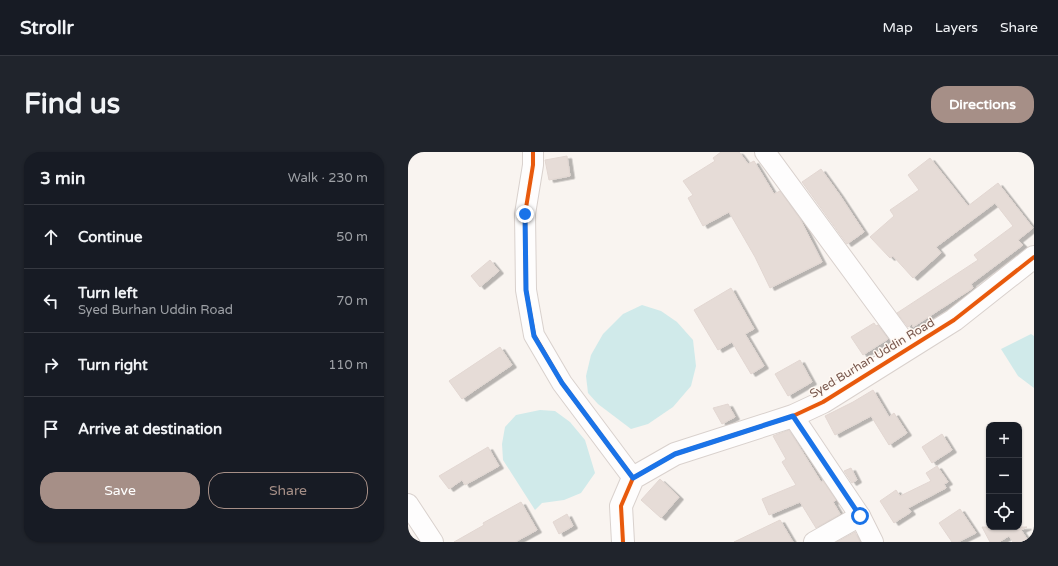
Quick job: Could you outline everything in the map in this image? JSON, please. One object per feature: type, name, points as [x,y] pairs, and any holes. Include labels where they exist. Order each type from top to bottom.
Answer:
[{"type":"street","points":[[534,152],[525,214],[526,290],[534,336],[562,383],[633,478],[621,506],[623,542]]},
{"type":"street","points":[[765,152],[909,348]]},
{"type":"street","name":"Syed Burhan Uddin Road","points":[[633,478],[675,454],[793,416],[823,402],[954,320],[1034,257]]},
{"type":"street","points":[[793,416],[860,516],[873,542]]},
{"type":"street","points":[[408,504],[433,542]]},
{"type":"street","points":[[814,542],[860,516]]},
{"type":"water","points":[[642,305],[661,311],[677,322],[693,340],[696,366],[691,386],[673,407],[648,424],[631,429],[598,404],[588,393],[586,376],[591,355],[603,334],[623,314]]},
{"type":"water","points":[[1031,334],[1034,336],[1034,388],[1018,376],[1001,349]]},
{"type":"water","points":[[540,410],[555,411],[570,422],[585,440],[595,473],[581,493],[564,500],[542,503],[535,510],[503,460],[502,444],[505,427],[516,415]]},
{"type":"building","points":[[721,152],[739,152],[748,164],[754,161],[774,194],[780,191],[800,219],[822,262],[770,288],[755,257],[729,212],[703,226],[688,198],[693,195],[683,181],[715,161],[713,158]]},
{"type":"building","points":[[567,156],[570,176],[549,180],[545,160]]},
{"type":"building","points":[[930,158],[968,206],[998,183],[1033,228],[1018,240],[1023,245],[971,284],[973,288],[913,327],[912,324],[908,327],[897,313],[978,260],[974,255],[1013,226],[995,203],[936,247],[941,253],[913,278],[893,256],[890,258],[870,237],[894,216],[890,210],[919,190],[908,175]]},
{"type":"building","points":[[821,169],[864,232],[847,244],[802,182]]},
{"type":"building","points":[[490,260],[499,271],[480,287],[471,276]]},
{"type":"building","points":[[731,288],[754,329],[745,334],[764,366],[751,374],[732,342],[718,350],[694,310]]},
{"type":"building","points":[[874,323],[876,326],[878,325],[888,339],[863,355],[851,337]]},
{"type":"building","points":[[500,347],[512,365],[462,399],[449,381]]},
{"type":"building","points":[[800,360],[812,382],[788,396],[775,374]]},
{"type":"building","points":[[873,390],[889,417],[894,413],[907,433],[889,445],[871,416],[835,435],[825,416]]},
{"type":"building","points":[[728,404],[735,417],[722,424],[713,408]]},
{"type":"building","points":[[789,430],[821,482],[823,481],[836,500],[833,502],[840,514],[816,528],[800,502],[769,515],[762,499],[796,485],[782,462],[786,459],[773,436]]},
{"type":"building","points":[[942,434],[952,450],[932,463],[922,447]]},
{"type":"building","points":[[488,447],[499,466],[465,485],[462,480],[449,489],[439,476]]},
{"type":"building","points":[[937,466],[948,482],[944,484],[946,488],[908,508],[911,512],[894,523],[880,501],[896,490],[900,496],[931,481],[926,473]]},
{"type":"building","points":[[851,468],[857,480],[852,483],[844,471]]},
{"type":"building","points":[[660,479],[679,497],[661,518],[641,500]]},
{"type":"building","points":[[521,502],[537,530],[515,542],[454,542],[484,525],[483,523]]},
{"type":"building","points":[[960,509],[976,533],[958,542],[952,542],[939,523]]},
{"type":"building","points":[[567,514],[573,526],[559,534],[553,522]]},
{"type":"building","points":[[780,520],[793,542],[734,542]]},
{"type":"building","points":[[982,527],[986,527],[986,530],[1021,530],[1029,542],[1013,542],[1009,536],[999,542],[990,542]]},
{"type":"building","points":[[855,532],[860,542],[837,542]]},
{"type":"cycle path","points":[[533,152],[533,165],[525,214],[526,290],[534,335],[562,383],[633,478]]},
{"type":"cycle path","points":[[623,542],[621,506],[633,478],[675,454],[793,416],[823,402],[954,320],[1034,257]]},
{"type":"route","points":[[525,214],[526,290],[534,336],[562,383],[633,478],[675,454],[793,416],[860,516]]}]
